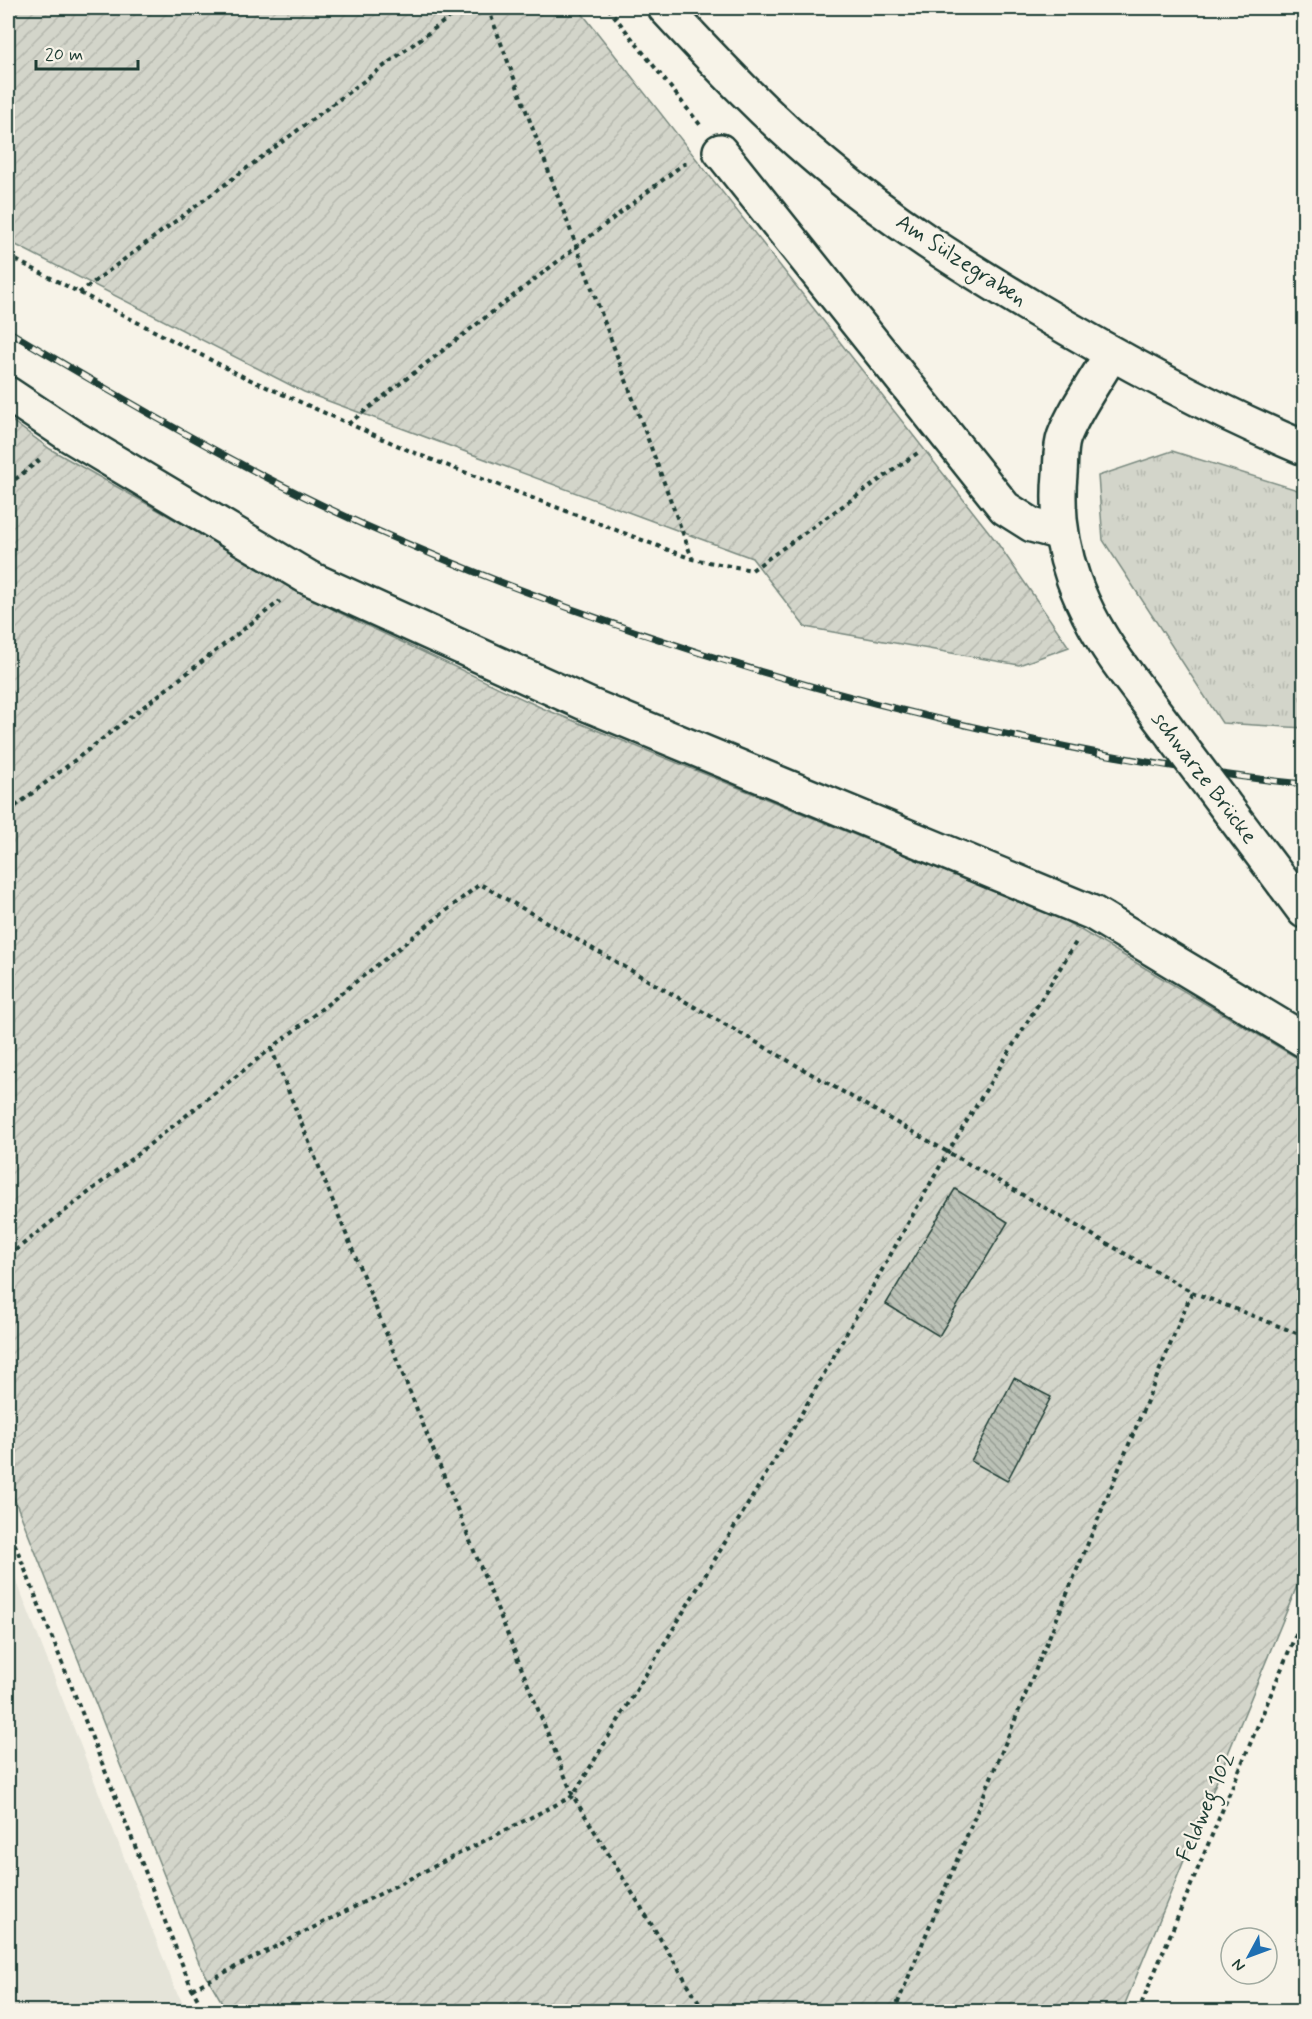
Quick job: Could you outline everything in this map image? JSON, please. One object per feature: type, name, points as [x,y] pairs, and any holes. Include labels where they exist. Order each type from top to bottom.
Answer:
[{"type":"street","name":"Am Sülzegraben","points":[[665,8],[773,119],[825,166],[873,204],[990,282],[1112,354],[1228,415],[1305,448]]},
{"type":"street","points":[[720,151],[1005,508],[1032,525],[1061,533]]},
{"type":"street","name":"schwarze Brücke","points":[[1112,354],[1075,414],[1064,438],[1058,508],[1066,560],[1084,610],[1104,644],[1305,911]]},
{"type":"street","points":[[8,394],[71,436],[309,578],[589,705],[1093,913],[1305,1040]]},
{"type":"path","points":[[8,13],[14,8]]},
{"type":"path","points":[[79,293],[462,8]]},
{"type":"path","points":[[488,8],[692,559]]},
{"type":"path","points":[[348,424],[682,165],[720,151],[608,8]]},
{"type":"path","points":[[8,256],[244,377],[348,424],[417,454],[692,559],[752,570],[946,433]]},
{"type":"path","points":[[8,485],[71,436]]},
{"type":"path","points":[[8,812],[309,578]]},
{"type":"path","points":[[8,1256],[480,884],[1192,1292],[1305,1336]]},
{"type":"path","points":[[192,1989],[573,1796],[794,1429],[948,1152],[1093,913]]},
{"type":"path","points":[[271,1048],[573,1796],[705,2012]]},
{"type":"path","points":[[894,2012],[1192,1292]]},
{"type":"path","points":[[8,1527],[192,1989],[205,2012]]},
{"type":"path","name":"Feldweg 102","points":[[1138,2012],[1305,1615]]},
{"type":"shaded area","points":[[8,1559],[176,1991],[188,2011],[8,2011]]},
{"type":"green space","points":[[8,8],[578,8],[996,541],[1069,647],[1019,665],[805,627],[752,558],[304,392],[8,241]]},
{"type":"green space","points":[[8,418],[50,449],[338,612],[542,708],[1062,919],[1304,1062],[1304,1569],[1122,2011],[227,2011],[199,1963],[8,1483]]},
{"type":"green space","points":[[1172,451],[1304,492],[1304,728],[1222,723],[1103,540],[1098,476]]},
{"type":"building","points":[[955,1189],[1008,1222],[939,1336],[886,1304]]},
{"type":"building","points":[[1014,1378],[1051,1397],[1007,1481],[971,1461]]},
{"type":"railway","points":[[8,331],[182,432],[271,480],[362,524],[439,557],[595,618],[753,669],[914,713],[1111,755],[1227,775],[1304,784]]}]
